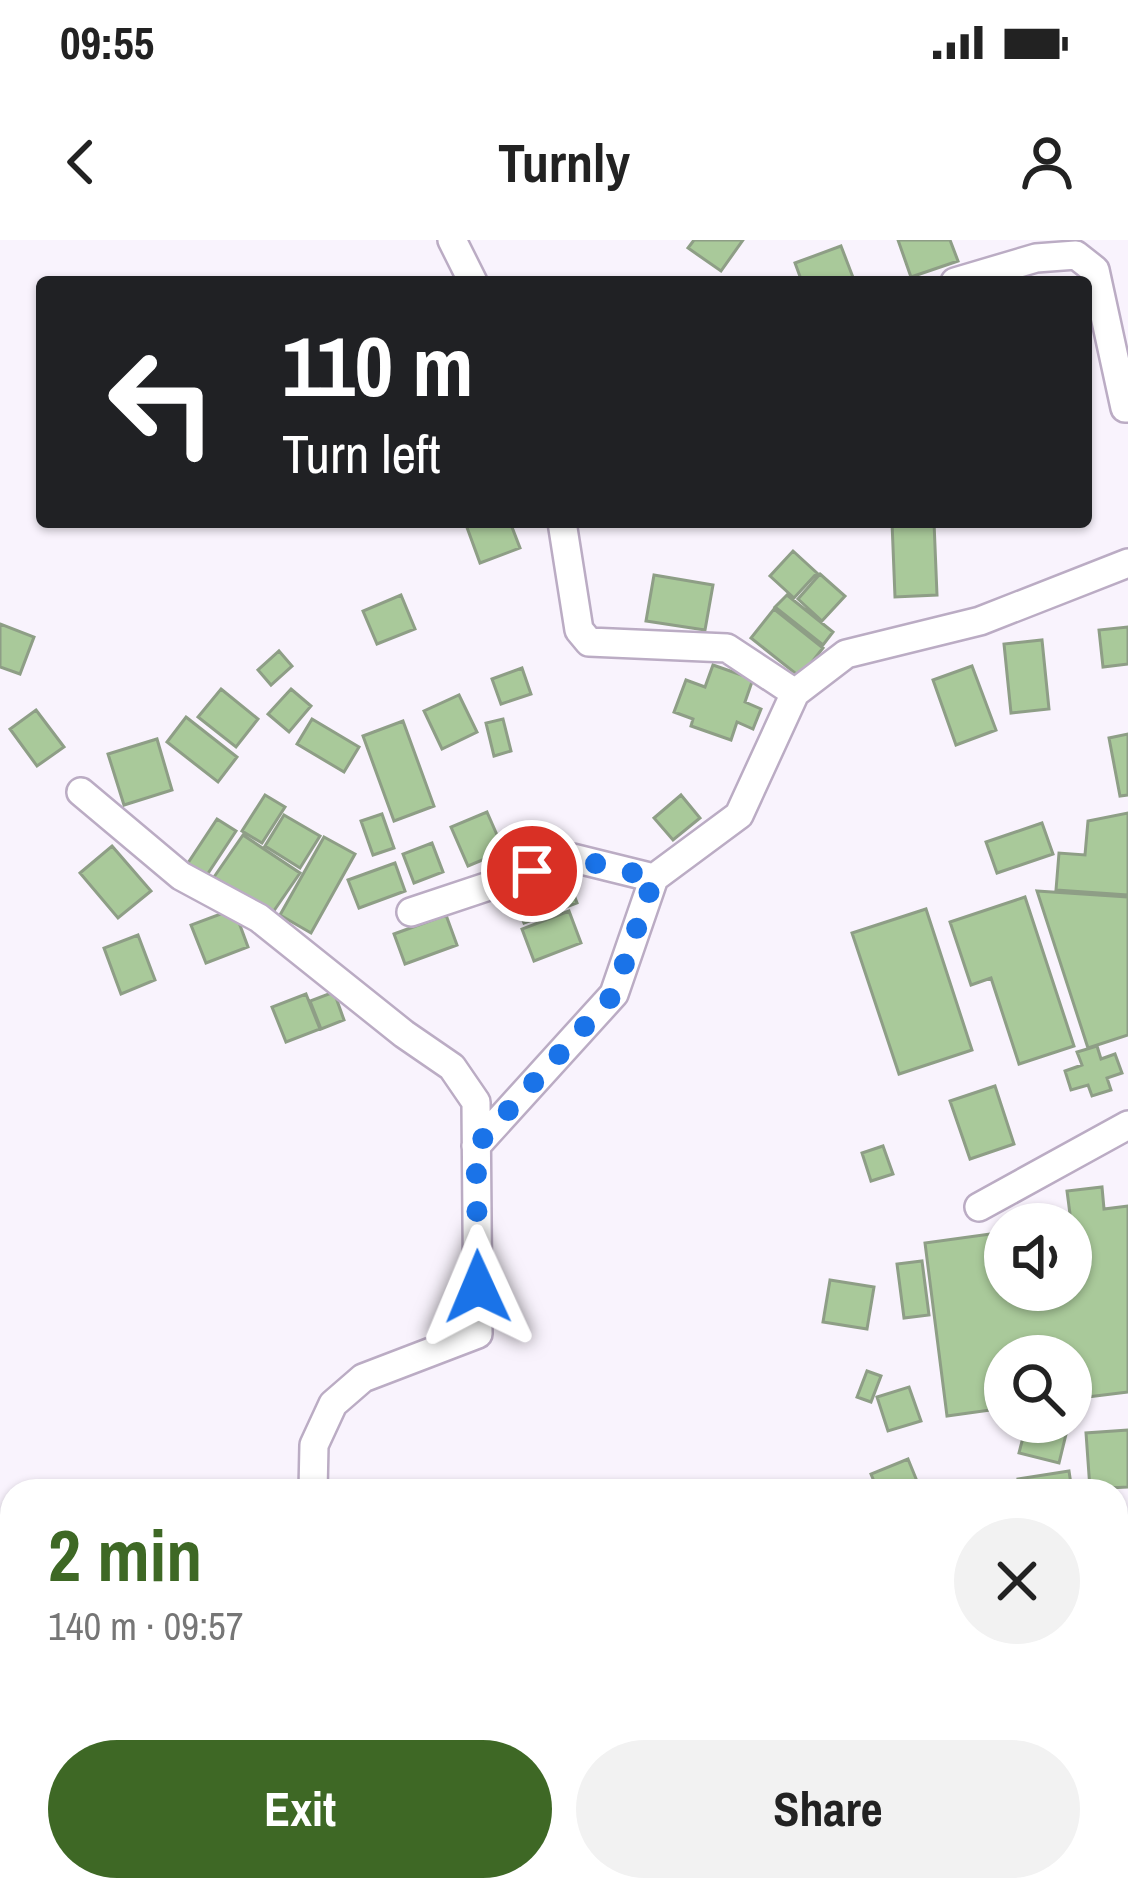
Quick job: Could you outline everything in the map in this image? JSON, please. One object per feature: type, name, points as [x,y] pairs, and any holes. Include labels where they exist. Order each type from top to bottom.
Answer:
[{"type":"street","points":[[452,240],[470,276]]},
{"type":"street","points":[[969,276],[1034,249],[1076,255],[1095,270],[1128,408]]},
{"type":"street","points":[[563,528],[579,630],[589,642],[727,648],[796,693]]},
{"type":"street","points":[[476,1146],[614,994],[654,878],[740,815],[796,693],[846,654],[980,621],[1128,563]]},
{"type":"street","points":[[81,792],[181,876],[259,918],[404,1034],[452,1066],[476,1102],[478,1334],[363,1378],[333,1404],[314,1445],[314,1479]]},
{"type":"street","points":[[411,912],[573,858],[654,878]]},
{"type":"street","points":[[979,1207],[1128,1125]]},
{"type":"building","points":[[694,240],[743,240],[721,271],[688,248]]},
{"type":"building","points":[[898,240],[950,240],[958,261],[911,276]]},
{"type":"building","points":[[841,246],[852,276],[800,276],[795,263]]},
{"type":"building","points":[[467,528],[512,528],[520,548],[480,563]]},
{"type":"building","points":[[892,528],[934,528],[937,595],[895,597]]},
{"type":"building","points":[[793,551],[817,573],[794,598],[770,576]]},
{"type":"building","points":[[820,574],[845,596],[822,621],[798,599]]},
{"type":"building","points":[[654,575],[713,585],[705,630],[646,621]]},
{"type":"building","points":[[401,595],[415,629],[377,644],[363,611]]},
{"type":"building","points":[[787,595],[833,632],[823,645],[775,607]]},
{"type":"building","points":[[774,609],[823,648],[800,677],[751,638]]},
{"type":"building","points":[[0,624],[34,637],[20,674],[0,667]]},
{"type":"building","points":[[1128,627],[1128,664],[1103,667],[1099,630]]},
{"type":"building","points":[[1042,640],[1049,709],[1011,713],[1004,644]]},
{"type":"building","points":[[279,651],[292,666],[271,685],[258,670]]},
{"type":"building","points":[[713,665],[753,679],[745,702],[761,709],[753,729],[737,722],[731,740],[691,726],[693,719],[674,712],[686,680],[705,687]]},
{"type":"building","points":[[972,666],[996,730],[956,745],[933,680]]},
{"type":"building","points":[[522,668],[531,694],[501,704],[492,679]]},
{"type":"building","points":[[221,689],[258,719],[236,747],[198,717]]},
{"type":"building","points":[[291,689],[311,706],[289,732],[268,714]]},
{"type":"building","points":[[459,695],[477,732],[442,749],[424,711]]},
{"type":"building","points":[[36,710],[64,747],[37,766],[10,729]]},
{"type":"building","points":[[186,717],[237,757],[218,782],[167,742]]},
{"type":"building","points":[[312,719],[359,747],[344,772],[297,744]]},
{"type":"building","points":[[503,719],[511,751],[494,756],[486,723]]},
{"type":"building","points":[[403,721],[434,806],[394,821],[363,736]]},
{"type":"building","points":[[1128,734],[1128,795],[1120,796],[1109,738]]},
{"type":"building","points":[[157,739],[172,790],[124,805],[108,754]]},
{"type":"building","points":[[265,795],[285,807],[262,843],[242,831]]},
{"type":"building","points":[[681,795],[700,818],[673,840],[654,818]]},
{"type":"building","points":[[487,812],[504,851],[468,866],[451,827]]},
{"type":"building","points":[[1128,813],[1128,895],[1056,890],[1059,853],[1085,855],[1088,821]]},
{"type":"building","points":[[382,814],[394,848],[373,855],[361,821]]},
{"type":"building","points":[[284,815],[320,836],[300,868],[265,846]]},
{"type":"building","points":[[217,819],[236,831],[203,881],[184,869]]},
{"type":"building","points":[[1042,823],[1053,854],[997,873],[986,842]]},
{"type":"building","points":[[243,835],[300,873],[271,915],[214,877]]},
{"type":"building","points":[[324,837],[355,854],[311,933],[280,915]]},
{"type":"building","points":[[432,843],[443,872],[414,883],[403,854]]},
{"type":"building","points":[[112,846],[151,891],[118,918],[80,873]]},
{"type":"building","points":[[395,863],[405,891],[359,908],[348,880]]},
{"type":"building","points":[[565,871],[577,903],[524,923],[512,891]]},
{"type":"building","points":[[1037,891],[1128,897],[1128,1035],[1088,1048]]},
{"type":"building","points":[[1025,897],[1074,1046],[1019,1064],[991,978],[971,985],[950,922]]},
{"type":"building","points":[[234,909],[248,947],[206,963],[191,925]]},
{"type":"building","points":[[926,909],[972,1050],[899,1074],[852,933]]},
{"type":"building","points":[[569,911],[581,943],[534,961],[522,929]]},
{"type":"building","points":[[446,915],[457,945],[405,964],[394,934]]},
{"type":"building","points":[[138,935],[155,980],[121,994],[104,948]]},
{"type":"building","points":[[334,992],[344,1020],[321,1029],[310,1001]]},
{"type":"building","points":[[306,994],[320,1029],[286,1042],[272,1007]]},
{"type":"building","points":[[1097,1046],[1101,1059],[1115,1054],[1122,1073],[1107,1078],[1111,1090],[1092,1096],[1088,1085],[1071,1090],[1065,1071],[1082,1065],[1077,1052]]},
{"type":"building","points":[[995,1086],[1014,1144],[970,1159],[950,1101]]},
{"type":"building","points":[[883,1146],[893,1174],[871,1181],[862,1153]]},
{"type":"building","points":[[1102,1187],[1104,1209],[1128,1206],[1128,1392],[1092,1396],[1092,1335],[984,1335],[984,1411],[947,1416],[925,1243],[984,1235],[984,1311],[1092,1311],[1092,1203],[1069,1203],[1067,1191]]},
{"type":"building","points":[[922,1261],[929,1315],[904,1318],[897,1264]]},
{"type":"building","points":[[830,1280],[874,1287],[867,1329],[823,1322]]},
{"type":"building","points":[[867,1371],[881,1376],[871,1402],[857,1397]]},
{"type":"building","points":[[909,1387],[921,1421],[888,1431],[877,1397]]},
{"type":"building","points":[[1128,1430],[1128,1479],[1089,1479],[1087,1443],[1092,1443],[1092,1433]]},
{"type":"building","points":[[1022,1443],[1064,1443],[1059,1463],[1019,1453]]},
{"type":"building","points":[[908,1459],[916,1479],[873,1479],[871,1474]]},
{"type":"building","points":[[1069,1471],[1070,1479],[1018,1479]]},
{"type":"route","points":[[478,1287],[476,1146],[614,994],[654,878],[573,858],[532,871]]}]
